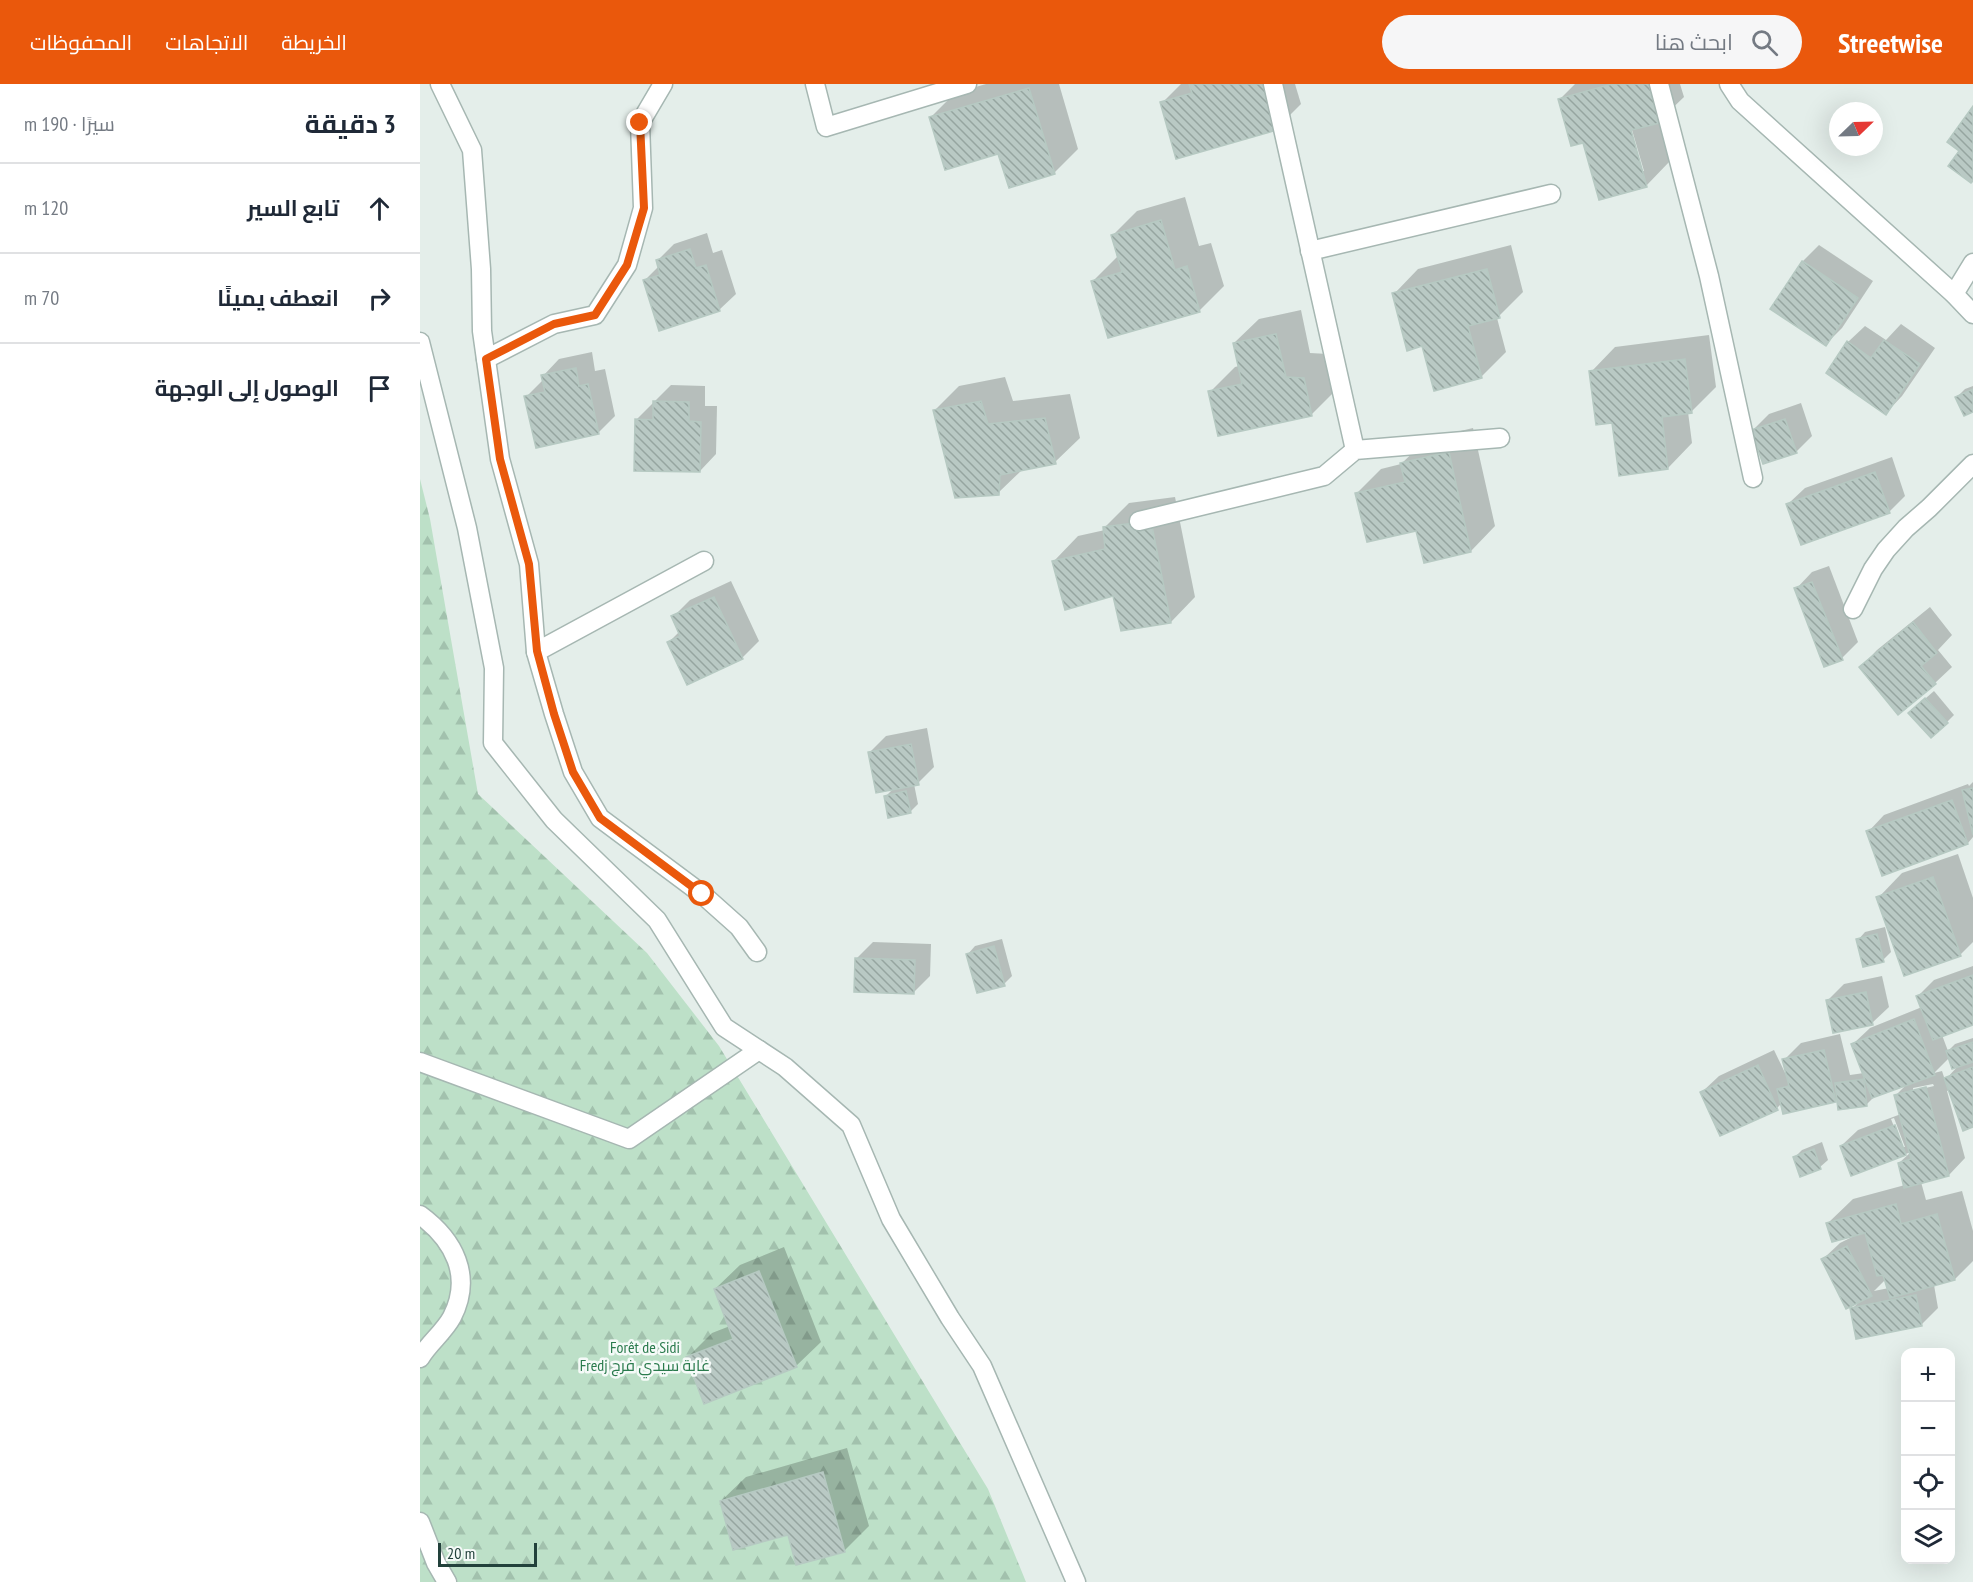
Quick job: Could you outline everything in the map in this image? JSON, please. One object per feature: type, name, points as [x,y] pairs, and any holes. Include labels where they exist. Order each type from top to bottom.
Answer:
[{"type":"street","points":[[440,84],[472,150],[481,269],[482,331],[500,459],[529,564],[537,651],[573,772],[600,818],[702,894],[739,927],[757,952]]},
{"type":"street","points":[[486,359],[554,324],[595,315],[627,265],[634,242],[644,208],[640,123],[663,84]]},
{"type":"street","points":[[815,84],[826,128],[967,84]]},
{"type":"street","points":[[1273,84],[1355,450]]},
{"type":"street","points":[[1659,84],[1709,276],[1753,478]]},
{"type":"street","points":[[1729,84],[1740,100],[1954,294],[1973,314]]},
{"type":"street","points":[[1310,251],[1551,194]]},
{"type":"street","points":[[1954,294],[1973,263]]},
{"type":"street","points":[[420,342],[467,528],[494,668],[493,743],[554,820],[657,920],[724,1027],[785,1067],[851,1125],[891,1219],[982,1366],[1076,1582]]},
{"type":"street","points":[[1139,521],[1324,476],[1355,450],[1500,438]]},
{"type":"street","points":[[1853,609],[1873,569],[1886,550],[1973,464]]},
{"type":"street","points":[[537,651],[704,561]]},
{"type":"street","points":[[420,1062],[629,1138],[759,1050]]},
{"type":"street","points":[[420,1215],[441,1232],[450,1245],[457,1260],[460,1275],[457,1304],[451,1317],[420,1358]]},
{"type":"street","points":[[420,1522],[436,1563],[447,1582]]},
{"type":"green space","name":"Forêt de Sidi Fredj غابة سيدي فرج","points":[[420,479],[430,519],[478,794],[647,953],[719,1046],[988,1489],[1026,1582],[420,1582]]},
{"type":"building","points":[[1189,84],[1264,84],[1277,130],[1176,159],[1160,102],[1192,93]]},
{"type":"building","points":[[1612,84],[1649,84],[1660,123],[1631,130],[1647,187],[1599,200],[1583,143],[1571,146],[1558,99]]},
{"type":"building","points":[[1029,88],[1055,174],[1009,188],[998,154],[945,170],[929,117]]},
{"type":"building","points":[[1973,106],[1973,181],[1971,183],[1948,166],[1959,151],[1947,142]]},
{"type":"building","points":[[1161,220],[1175,270],[1187,266],[1200,312],[1108,338],[1091,281],[1122,272],[1111,235]]},
{"type":"building","points":[[690,249],[696,268],[706,265],[720,311],[659,331],[643,280],[660,275],[656,260]]},
{"type":"building","points":[[1802,261],[1858,298],[1826,346],[1770,309]]},
{"type":"building","points":[[1487,269],[1500,318],[1468,326],[1482,378],[1434,391],[1422,346],[1407,351],[1392,293]]},
{"type":"building","points":[[1276,334],[1286,377],[1304,378],[1312,416],[1218,436],[1208,391],[1242,384],[1233,343]]},
{"type":"building","points":[[1884,340],[1920,364],[1886,415],[1826,373],[1847,341],[1871,358]]},
{"type":"building","points":[[1685,359],[1692,413],[1662,417],[1668,469],[1619,476],[1612,423],[1596,425],[1589,371]]},
{"type":"building","points":[[576,368],[579,386],[588,384],[599,434],[536,448],[524,396],[545,392],[541,375]]},
{"type":"building","points":[[1973,389],[1973,412],[1964,416],[1955,397]]},
{"type":"building","points":[[653,401],[689,402],[689,421],[701,422],[700,472],[634,471],[635,419],[653,420]]},
{"type":"building","points":[[981,401],[988,424],[1045,418],[1056,464],[1000,475],[999,495],[955,498],[933,410]]},
{"type":"building","points":[[1785,419],[1797,453],[1763,464],[1751,430]]},
{"type":"building","points":[[1449,452],[1471,552],[1424,563],[1416,531],[1367,542],[1355,493],[1405,482],[1400,463]]},
{"type":"building","points":[[1875,472],[1890,513],[1801,545],[1786,504]]},
{"type":"building","points":[[1151,521],[1171,623],[1121,631],[1113,596],[1065,610],[1052,561],[1105,549],[1103,527]]},
{"type":"building","points":[[1812,582],[1843,660],[1824,667],[1794,588]]},
{"type":"building","points":[[714,597],[743,659],[687,685],[667,642],[680,636],[671,616]]},
{"type":"building","points":[[1913,622],[1937,653],[1921,666],[1936,684],[1898,715],[1859,667]]},
{"type":"building","points":[[1925,698],[1948,723],[1931,738],[1908,713]]},
{"type":"building","points":[[911,744],[919,785],[876,793],[868,752]]},
{"type":"building","points":[[1973,788],[1973,835],[1962,790]]},
{"type":"building","points":[[906,791],[911,813],[888,818],[884,796]]},
{"type":"building","points":[[1952,800],[1968,844],[1882,876],[1866,831]]},
{"type":"building","points":[[1933,877],[1961,956],[1904,976],[1876,897]]},
{"type":"building","points":[[1877,934],[1884,962],[1863,967],[1856,939]]},
{"type":"building","points":[[994,946],[1005,986],[977,993],[966,954]]},
{"type":"building","points":[[855,958],[915,960],[914,994],[854,992]]},
{"type":"building","points":[[1973,975],[1973,1025],[1933,1040],[1916,996]]},
{"type":"building","points":[[1866,992],[1873,1025],[1833,1033],[1826,1000]]},
{"type":"building","points":[[1914,1019],[1935,1075],[1872,1098],[1851,1044]]},
{"type":"building","points":[[1973,1042],[1973,1062],[1952,1069],[1946,1051]]},
{"type":"building","points":[[1824,1050],[1836,1102],[1783,1114],[1777,1089],[1789,1086],[1782,1059]]},
{"type":"building","points":[[1758,1065],[1778,1110],[1720,1136],[1700,1092]]},
{"type":"building","points":[[1973,1067],[1973,1127],[1963,1131],[1944,1078]]},
{"type":"building","points":[[1864,1079],[1867,1106],[1838,1110],[1835,1083]]},
{"type":"building","points":[[1926,1087],[1949,1176],[1904,1188],[1898,1163],[1911,1159],[1894,1095]]},
{"type":"building","points":[[1895,1125],[1906,1155],[1851,1176],[1840,1146]]},
{"type":"building","points":[[1814,1149],[1821,1169],[1800,1177],[1793,1157]]},
{"type":"building","points":[[1896,1204],[1901,1224],[1937,1214],[1955,1280],[1890,1298],[1883,1275],[1877,1276],[1865,1233],[1832,1242],[1826,1223]]},
{"type":"building","points":[[1847,1246],[1872,1296],[1846,1309],[1821,1259]]},
{"type":"building","points":[[759,1271],[797,1367],[704,1404],[686,1357],[733,1339],[714,1289]]},
{"type":"building","points":[[1916,1295],[1922,1326],[1856,1339],[1850,1308]]},
{"type":"building","points":[[823,1472],[845,1552],[796,1565],[788,1535],[733,1550],[720,1501]]},
{"type":"route","points":[[640,123],[644,208],[627,265],[595,315],[554,324],[486,359],[500,459],[529,564],[537,651],[573,772],[600,818],[702,894]]}]
